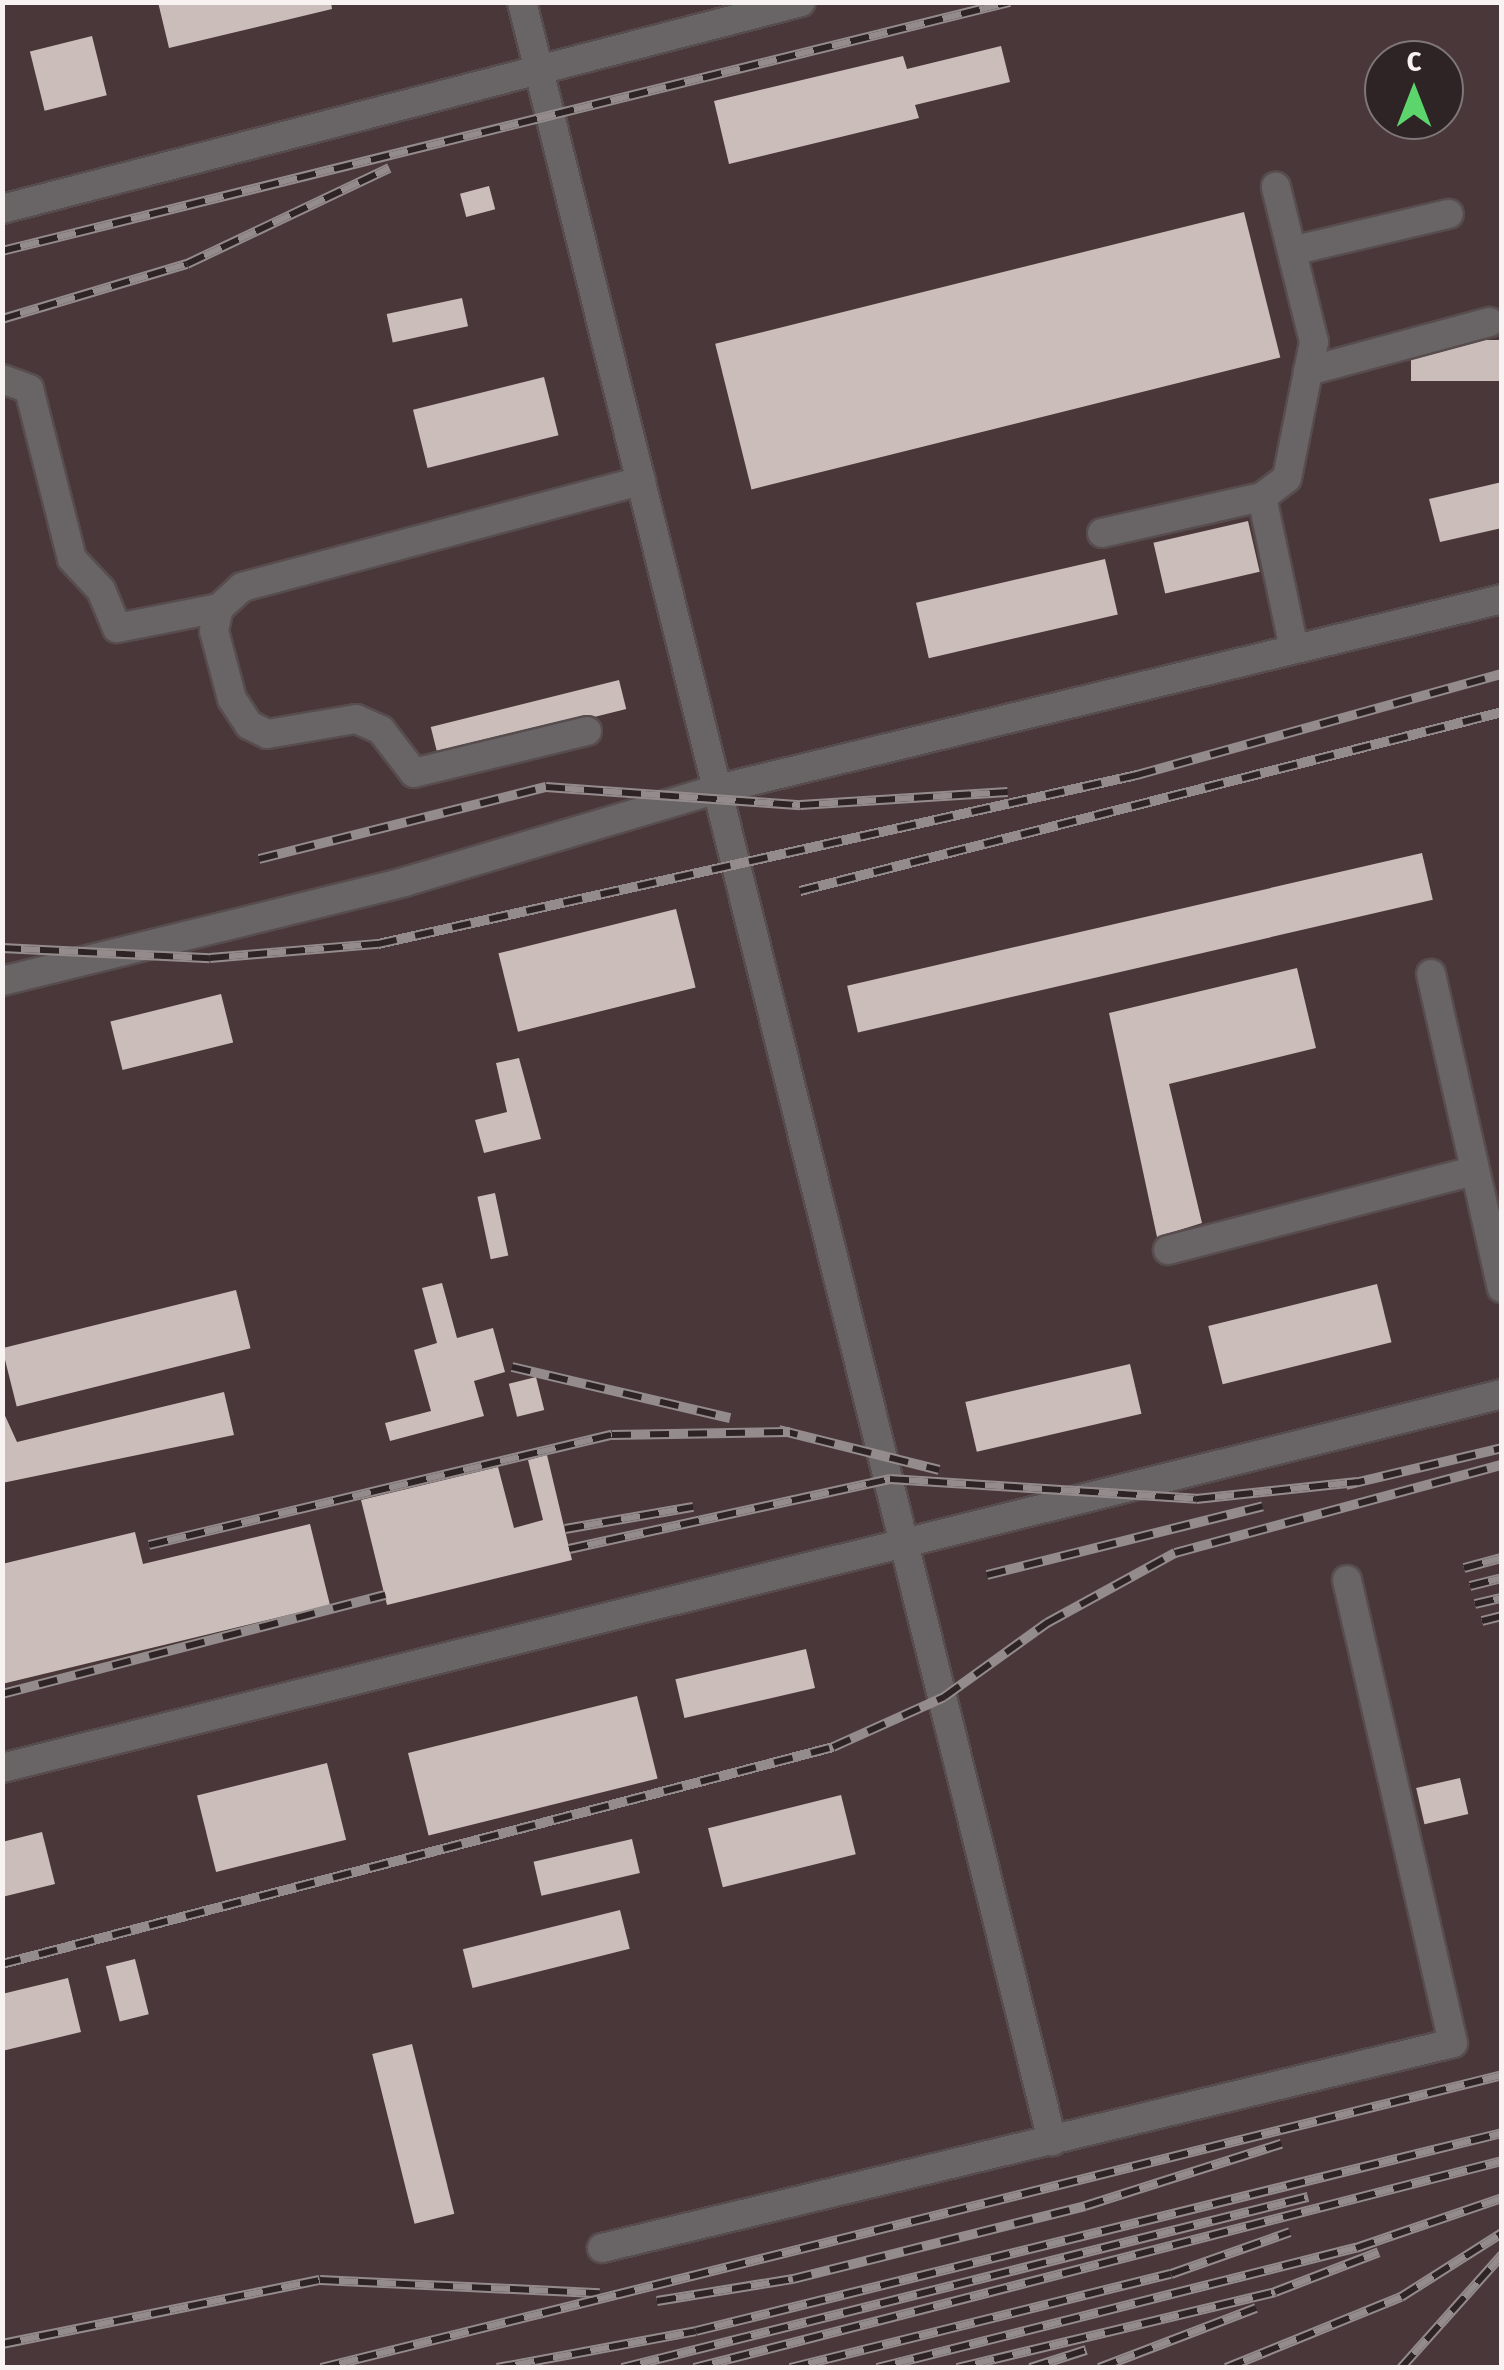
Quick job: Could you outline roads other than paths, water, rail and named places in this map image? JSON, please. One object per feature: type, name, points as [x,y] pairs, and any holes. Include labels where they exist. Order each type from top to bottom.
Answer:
[{"type":"lane","points":[[522,2],[1052,2140]]},
{"type":"lane","points":[[2,209],[540,76],[801,2]]},
{"type":"lane","points":[[1102,533],[1262,497],[1287,478],[1314,342],[1276,187]]},
{"type":"lane","points":[[1292,251],[1449,214]]},
{"type":"lane","points":[[1308,372],[1490,322]]},
{"type":"lane","points":[[2,379],[28,389],[72,559],[101,590],[118,628],[218,608],[242,586],[641,480]]},
{"type":"lane","points":[[1262,497],[1294,649]]},
{"type":"lane","points":[[2,981],[404,882],[718,789],[1502,598]]},
{"type":"lane","points":[[218,608],[214,631],[232,699],[248,725],[267,734],[356,719],[381,730],[414,773],[587,731]]},
{"type":"lane","points":[[1431,974],[1502,1288]]},
{"type":"lane","points":[[1168,1250],[1474,1171]]},
{"type":"lane","points":[[2,1768],[1502,1394]]},
{"type":"lane","points":[[602,2248],[1453,2043],[1347,1580]]},
{"type":"railway","points":[[2,251],[1010,2]]},
{"type":"railway","points":[[2,319],[187,264],[389,168]]},
{"type":"railway","points":[[2,948],[210,958],[378,944],[1137,775],[1502,674]]},
{"type":"railway","points":[[800,891],[1502,712]]},
{"type":"railway","points":[[259,859],[546,787],[800,805],[1008,792]]},
{"type":"railway","points":[[512,1367],[730,1418]]},
{"type":"railway","points":[[779,1430],[939,1470]]},
{"type":"railway","points":[[149,1545],[612,1435],[790,1432]]},
{"type":"railway","points":[[1346,1485],[1502,1448]]},
{"type":"railway","points":[[2,1964],[833,1747],[944,1697],[1047,1623],[1175,1553],[1502,1465]]},
{"type":"railway","points":[[569,1549],[890,1479],[1196,1499],[1357,1482]]},
{"type":"railway","points":[[987,1575],[1263,1506]]},
{"type":"railway","points":[[565,1529],[693,1507]]},
{"type":"railway","points":[[1464,1568],[1502,1558]]},
{"type":"railway","points":[[1470,1586],[1502,1578]]},
{"type":"railway","points":[[2,1694],[385,1595]]},
{"type":"railway","points":[[1475,1604],[1502,1598]]},
{"type":"railway","points":[[1482,1621],[1502,1616]]},
{"type":"railway","points":[[321,2368],[1502,2075]]},
{"type":"railway","points":[[497,2368],[696,2331],[1502,2133]]},
{"type":"railway","points":[[657,2301],[793,2279],[1085,2206],[1281,2144]]},
{"type":"railway","points":[[694,2368],[1502,2161]]},
{"type":"railway","points":[[622,2368],[1308,2197]]},
{"type":"railway","points":[[877,2368],[1356,2248],[1502,2198]]},
{"type":"railway","points":[[790,2368],[1171,2274],[1290,2232]]},
{"type":"railway","points":[[1226,2368],[1401,2297],[1502,2233]]},
{"type":"railway","points":[[957,2368],[1275,2292],[1379,2252]]},
{"type":"railway","points":[[1401,2368],[1502,2255]]},
{"type":"railway","points":[[2,2344],[320,2280],[600,2293]]},
{"type":"railway","points":[[1099,2368],[1256,2308]]},
{"type":"railway","points":[[1030,2368],[1086,2350]]}]
